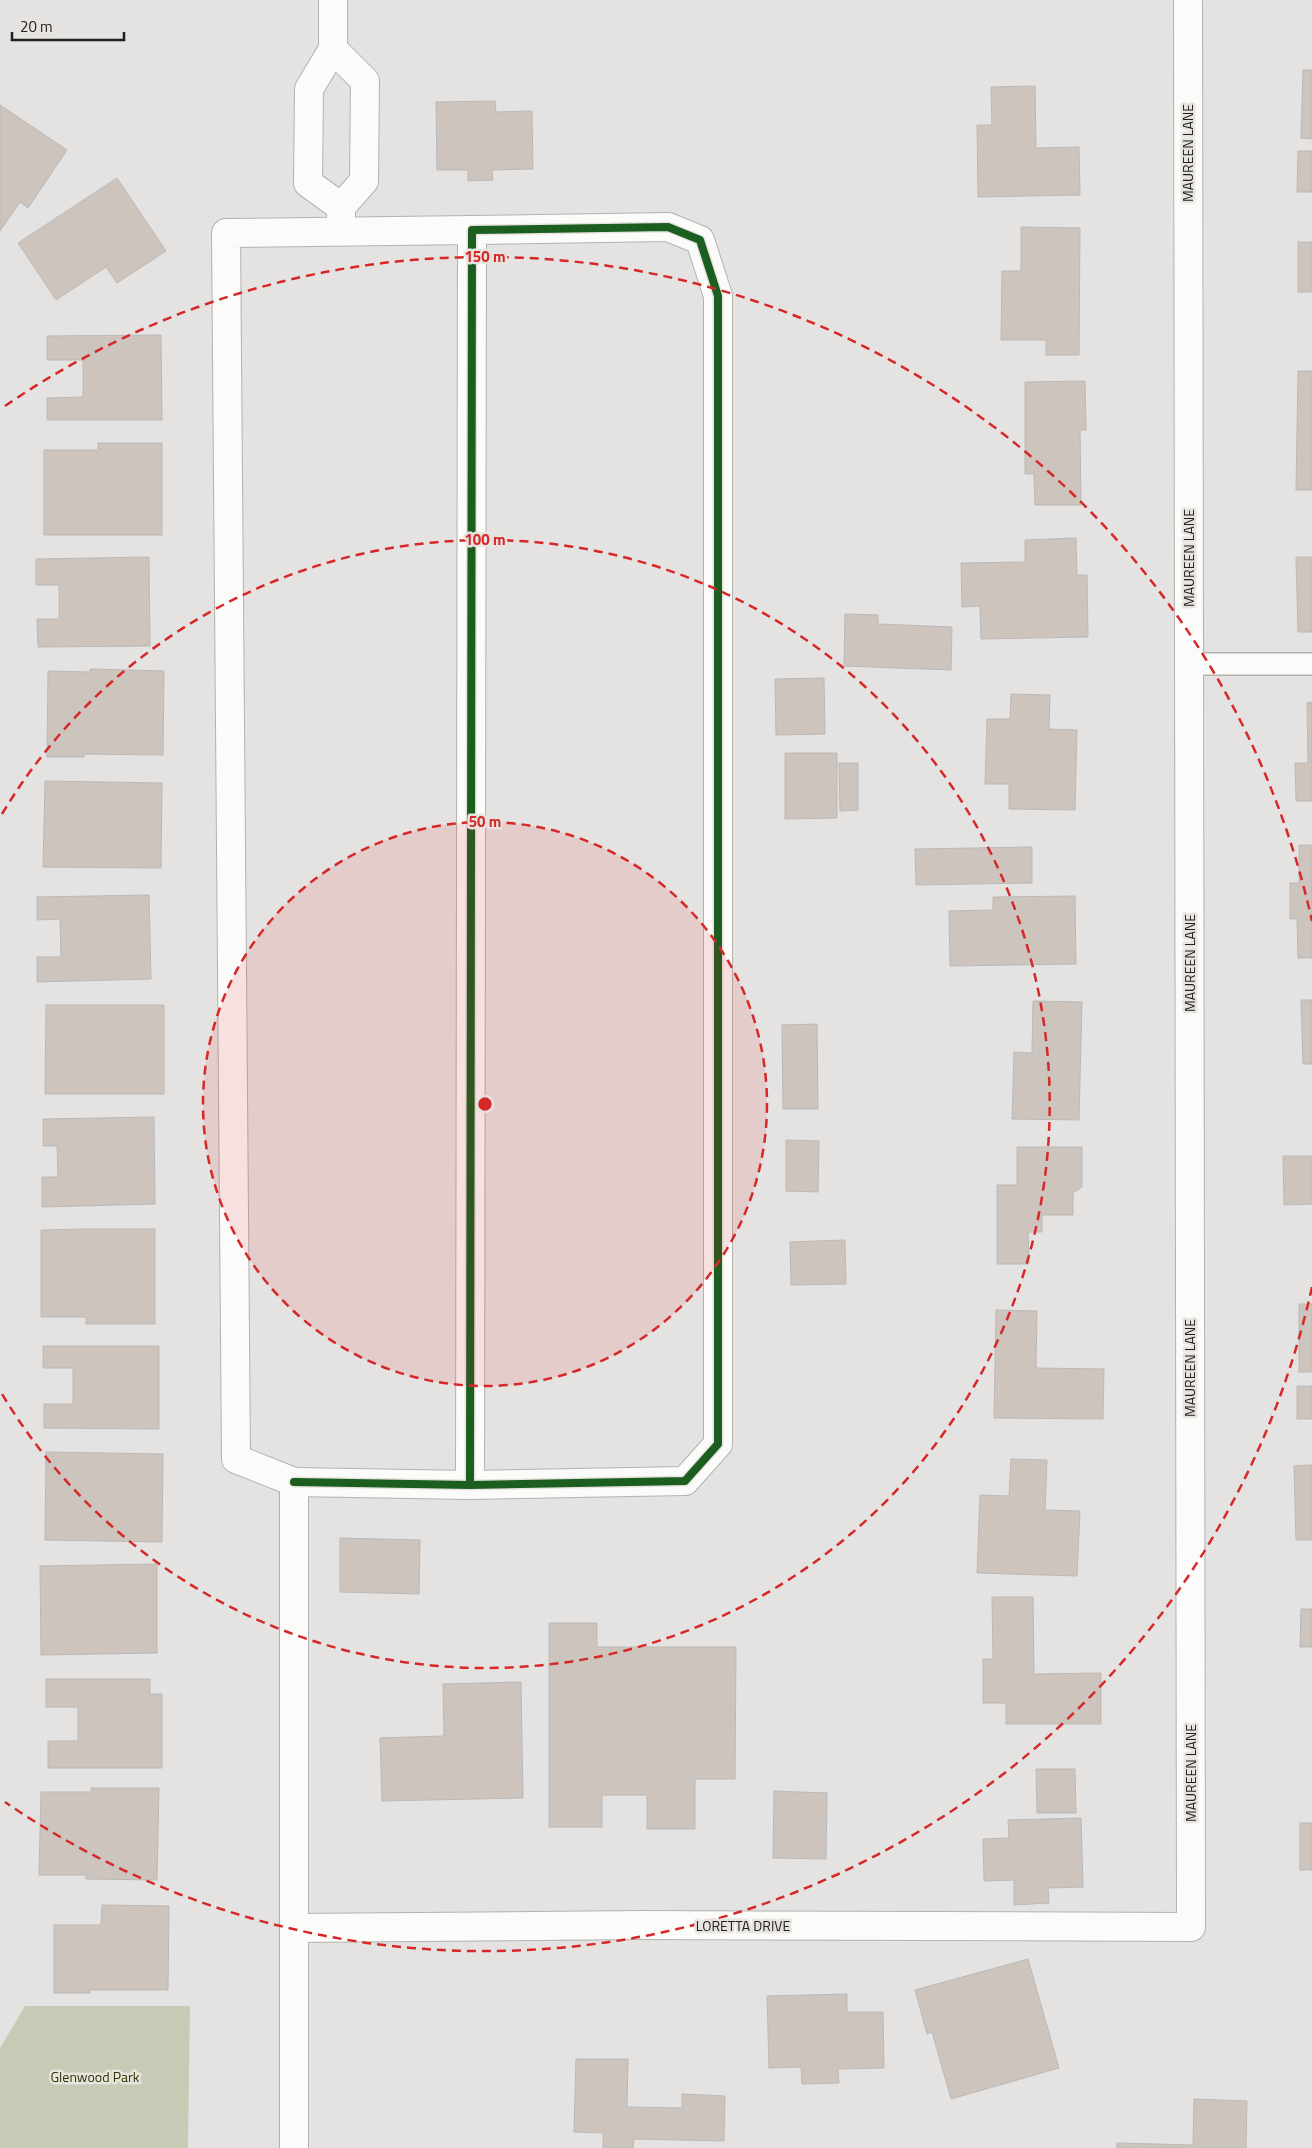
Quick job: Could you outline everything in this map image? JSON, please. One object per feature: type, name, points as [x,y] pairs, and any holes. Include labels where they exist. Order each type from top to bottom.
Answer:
[{"type":"street","points":[[333,0],[333,50],[309,89],[308,184],[342,219]]},
{"type":"street","name":"MAUREEN LANE","points":[[1188,0],[1191,1927]]},
{"type":"street","points":[[333,50],[365,81],[364,181],[342,219]]},
{"type":"street","points":[[342,219],[472,230],[668,227],[700,240],[718,296],[718,1444],[684,1481],[470,1485],[294,1482],[236,1459],[226,233],[342,219]]},
{"type":"street","points":[[470,1485],[472,230]]},
{"type":"street","points":[[294,1482],[294,2148]]},
{"type":"street","name":"LORETTA DRIVE","points":[[295,1928],[631,1925],[1191,1927]]},
{"type":"lane","points":[[1189,664],[1312,664]]},
{"type":"green space","name":"Glenwood Park","points":[[25,2006],[190,2006],[188,2148],[0,2148],[0,2048]]},
{"type":"building","points":[[1303,70],[1312,70],[1312,139],[1301,138]]},
{"type":"building","points":[[1035,86],[1036,148],[1079,147],[1080,195],[978,197],[977,125],[992,125],[991,87]]},
{"type":"building","points":[[495,101],[496,112],[532,111],[533,169],[492,170],[493,180],[468,181],[468,170],[437,170],[436,102]]},
{"type":"building","points":[[0,105],[67,150],[28,208],[20,202],[0,231]]},
{"type":"building","points":[[1298,151],[1312,151],[1312,192],[1297,192]]},
{"type":"building","points":[[117,178],[166,251],[117,283],[106,267],[56,300],[18,243]]},
{"type":"building","points":[[1021,227],[1080,228],[1079,355],[1046,355],[1046,340],[1001,340],[1002,271],[1021,271]]},
{"type":"building","points":[[1298,242],[1312,242],[1312,292],[1298,292]]},
{"type":"building","points":[[161,335],[162,420],[47,420],[47,398],[83,397],[83,360],[47,360],[47,336]]},
{"type":"building","points":[[1298,371],[1312,371],[1312,490],[1296,490]]},
{"type":"building","points":[[1085,381],[1086,430],[1080,430],[1081,505],[1035,505],[1034,474],[1025,474],[1025,382]]},
{"type":"building","points":[[98,443],[162,443],[162,535],[44,535],[44,450],[98,450]]},
{"type":"building","points":[[1076,538],[1077,575],[1087,575],[1088,637],[981,639],[980,606],[962,607],[961,563],[1025,562],[1025,540]]},
{"type":"building","points":[[149,557],[150,646],[38,647],[37,619],[59,619],[59,585],[36,585],[36,559]]},
{"type":"building","points":[[1296,557],[1312,557],[1312,632],[1298,632]]},
{"type":"building","points":[[845,614],[878,615],[878,624],[952,627],[951,670],[844,666]]},
{"type":"building","points":[[90,669],[164,671],[163,755],[84,754],[84,757],[47,757],[48,671],[90,672]]},
{"type":"building","points":[[824,678],[825,734],[776,735],[775,679]]},
{"type":"building","points":[[1011,694],[1050,695],[1049,729],[1077,730],[1075,810],[1009,809],[1009,784],[985,784],[987,719],[1010,719]]},
{"type":"building","points":[[1312,702],[1312,801],[1296,801],[1295,763],[1308,763],[1307,703]]},
{"type":"building","points":[[785,753],[837,753],[837,818],[785,819]]},
{"type":"building","points":[[839,763],[858,763],[858,810],[840,811]]},
{"type":"building","points":[[45,781],[162,783],[161,868],[43,867]]},
{"type":"building","points":[[1299,845],[1312,845],[1312,958],[1298,958],[1297,919],[1290,919],[1290,883],[1299,883]]},
{"type":"building","points":[[1032,847],[1032,883],[916,885],[915,849]]},
{"type":"building","points":[[149,895],[151,979],[37,982],[37,957],[61,957],[60,919],[37,920],[37,897]]},
{"type":"building","points":[[1075,896],[1076,964],[950,966],[949,911],[993,910],[993,897]]},
{"type":"building","points":[[1301,1000],[1312,1000],[1312,1064],[1303,1064]]},
{"type":"building","points":[[1033,1001],[1082,1002],[1079,1120],[1012,1119],[1014,1052],[1032,1053]]},
{"type":"building","points":[[46,1005],[164,1005],[164,1094],[45,1094]]},
{"type":"building","points":[[817,1024],[818,1109],[783,1109],[782,1025]]},
{"type":"building","points":[[154,1117],[155,1204],[42,1207],[42,1177],[58,1177],[57,1146],[43,1146],[43,1119]]},
{"type":"building","points":[[786,1140],[819,1141],[818,1192],[786,1191]]},
{"type":"building","points":[[1017,1147],[1082,1147],[1082,1187],[1073,1193],[1073,1215],[1042,1215],[1042,1232],[1028,1232],[1029,1264],[997,1264],[997,1185],[1017,1185]]},
{"type":"building","points":[[1283,1156],[1312,1156],[1312,1204],[1284,1205]]},
{"type":"building","points":[[155,1229],[155,1324],[86,1324],[86,1317],[41,1317],[41,1230]]},
{"type":"building","points":[[845,1240],[846,1284],[791,1285],[790,1242]]},
{"type":"building","points":[[1299,1304],[1312,1304],[1312,1372],[1299,1372]]},
{"type":"building","points":[[996,1310],[1037,1311],[1036,1368],[1104,1369],[1103,1419],[994,1418]]},
{"type":"building","points":[[43,1346],[159,1346],[159,1429],[44,1428],[44,1404],[73,1404],[73,1368],[43,1368]]},
{"type":"building","points":[[1297,1386],[1312,1386],[1312,1419],[1297,1419]]},
{"type":"building","points":[[46,1452],[163,1454],[162,1542],[45,1540]]},
{"type":"building","points":[[1011,1459],[1047,1460],[1045,1510],[1080,1511],[1077,1576],[977,1573],[980,1495],[1009,1496]]},
{"type":"building","points":[[1312,1465],[1312,1540],[1296,1540],[1294,1466]]},
{"type":"building","points":[[340,1538],[420,1540],[419,1594],[340,1592]]},
{"type":"building","points":[[157,1564],[157,1653],[41,1655],[40,1566]]},
{"type":"building","points":[[992,1597],[1033,1597],[1034,1674],[1101,1673],[1101,1724],[1006,1724],[1006,1703],[983,1703],[983,1659],[993,1659]]},
{"type":"building","points":[[1301,1609],[1312,1609],[1312,1647],[1300,1647]]},
{"type":"building","points":[[549,1623],[597,1623],[597,1647],[736,1647],[735,1779],[695,1779],[695,1829],[647,1829],[647,1795],[602,1795],[602,1827],[549,1827]]},
{"type":"building","points":[[46,1679],[150,1679],[150,1694],[162,1694],[162,1768],[48,1768],[48,1741],[78,1741],[78,1707],[46,1707]]},
{"type":"building","points":[[521,1682],[523,1798],[382,1801],[380,1738],[444,1736],[443,1684]]},
{"type":"building","points":[[1036,1769],[1075,1769],[1076,1813],[1037,1813]]},
{"type":"building","points":[[91,1788],[159,1788],[157,1880],[86,1879],[86,1875],[39,1875],[41,1792],[91,1792]]},
{"type":"building","points":[[774,1791],[827,1793],[826,1859],[773,1858]]},
{"type":"building","points":[[1081,1818],[1083,1887],[1048,1888],[1049,1903],[1014,1905],[1014,1880],[984,1881],[983,1839],[1009,1838],[1008,1820]]},
{"type":"building","points":[[1300,1823],[1312,1823],[1312,1870],[1300,1870]]},
{"type":"building","points":[[102,1905],[169,1906],[168,1990],[90,1990],[90,1993],[54,1993],[54,1925],[101,1925]]},
{"type":"building","points":[[1028,1959],[1059,2068],[951,2099],[932,2032],[927,2034],[915,1990]]},
{"type":"building","points":[[847,1994],[847,2012],[883,2012],[884,2068],[838,2069],[839,2083],[802,2084],[801,2067],[769,2068],[767,1996]]},
{"type":"building","points":[[576,2059],[628,2059],[627,2107],[682,2108],[682,2094],[725,2096],[724,2141],[634,2139],[633,2148],[603,2148],[603,2133],[574,2132]]},
{"type":"building","points":[[1194,2099],[1247,2101],[1246,2148],[1117,2148],[1117,2143],[1193,2145]]},
{"type":"cycle path","points":[[294,1482],[470,1485],[685,1481],[718,1444],[718,296],[700,240],[668,227],[472,230],[470,1485]]}]
